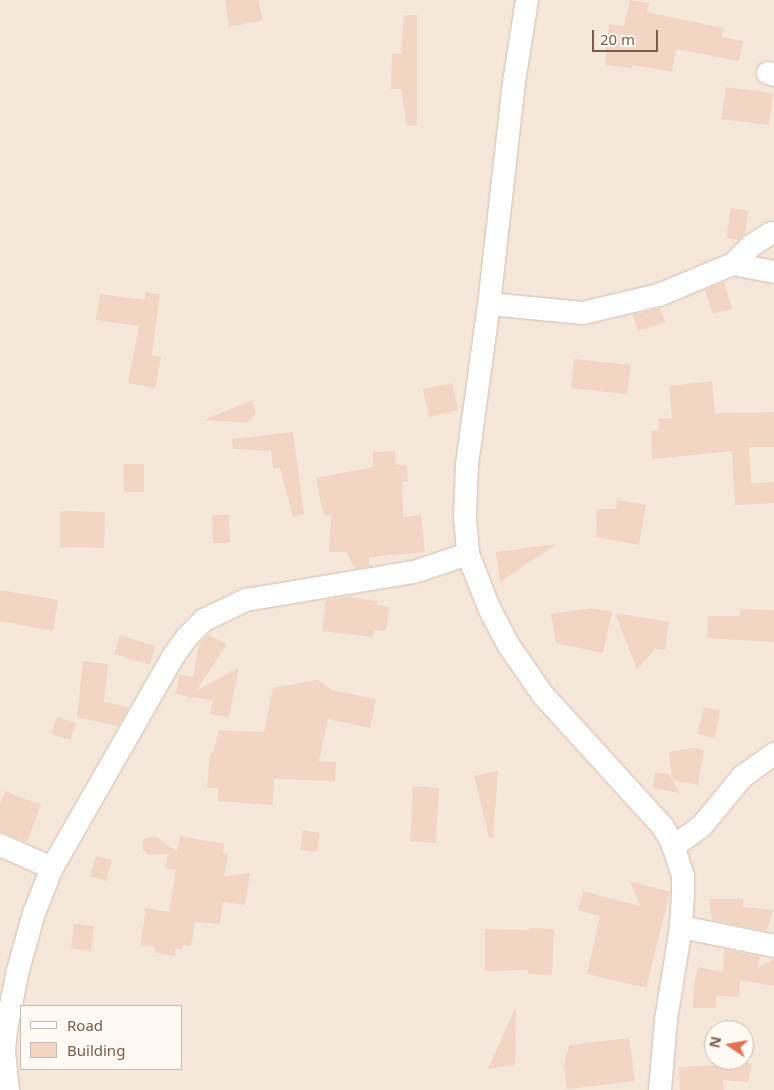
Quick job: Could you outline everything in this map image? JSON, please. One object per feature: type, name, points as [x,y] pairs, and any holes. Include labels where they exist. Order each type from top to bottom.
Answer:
[{"type":"street","points":[[527,0],[513,92],[489,304],[467,464],[465,517],[468,554],[490,608],[509,646],[543,695],[663,827],[673,847],[683,876],[681,926],[666,1020],[660,1090]]},
{"type":"street","points":[[489,304],[583,313],[660,296],[733,264],[751,246],[773,234]]},
{"type":"street","points":[[733,264],[774,272]]},
{"type":"street","points":[[8,1090],[4,1052],[9,1013],[34,913],[52,868],[174,656],[204,620],[246,600],[414,572],[468,554]]},
{"type":"street","points":[[673,847],[701,827],[742,777],[774,754]]},
{"type":"street","points":[[0,845],[52,868]]},
{"type":"street","points":[[681,926],[774,946]]},
{"type":"shaded area","points":[[0,0],[774,0],[774,1090],[0,1090]]},
{"type":"building","points":[[225,0],[258,0],[263,20],[229,27]]},
{"type":"building","points":[[630,0],[649,3],[647,12],[723,28],[722,37],[743,41],[739,61],[676,49],[672,72],[632,65],[632,68],[605,65],[609,24],[624,26]]},
{"type":"building","points":[[404,15],[417,15],[417,125],[407,126],[401,89],[391,89],[392,53],[401,54]]},
{"type":"building","points":[[726,87],[773,93],[769,125],[721,119]]},
{"type":"building","points":[[731,208],[748,211],[745,234],[738,240],[726,238]]},
{"type":"building","points":[[724,282],[732,309],[713,314],[705,290]]},
{"type":"building","points":[[146,292],[160,294],[152,355],[161,357],[155,388],[128,383],[139,326],[96,320],[100,294],[145,300]]},
{"type":"building","points":[[660,308],[665,322],[638,331],[633,315]]},
{"type":"building","points":[[574,359],[631,365],[627,394],[571,388]]},
{"type":"building","points":[[712,381],[715,413],[774,412],[774,447],[749,447],[751,483],[774,482],[774,503],[735,505],[732,451],[652,459],[651,431],[659,430],[658,419],[672,418],[669,386]]},
{"type":"building","points":[[452,383],[458,410],[429,417],[423,389]]},
{"type":"building","points":[[252,400],[256,413],[248,423],[204,420]]},
{"type":"building","points":[[293,432],[304,514],[293,517],[280,468],[273,469],[271,451],[233,449],[232,439]]},
{"type":"building","points":[[395,451],[396,465],[407,465],[408,481],[402,482],[403,517],[421,515],[425,552],[369,557],[369,566],[355,569],[347,552],[329,552],[331,515],[324,516],[316,478],[373,467],[373,452]]},
{"type":"building","points":[[123,464],[144,464],[144,492],[124,492]]},
{"type":"building","points":[[617,500],[646,505],[639,545],[596,537],[597,509],[616,509]]},
{"type":"building","points":[[60,511],[105,512],[104,548],[60,547]]},
{"type":"building","points":[[212,515],[229,515],[230,543],[213,543]]},
{"type":"building","points":[[556,544],[500,582],[496,552]]},
{"type":"building","points":[[0,590],[58,600],[53,631],[0,621]]},
{"type":"building","points":[[346,597],[377,601],[376,605],[389,607],[386,631],[374,630],[373,637],[322,631],[326,600]]},
{"type":"building","points":[[592,608],[612,612],[603,653],[556,643],[551,614]]},
{"type":"building","points":[[740,609],[774,610],[774,642],[707,638],[708,616],[740,616]]},
{"type":"building","points":[[615,613],[669,622],[665,650],[655,649],[637,669]]},
{"type":"building","points":[[120,635],[155,646],[150,665],[114,654]]},
{"type":"building","points":[[208,635],[227,644],[196,691],[239,667],[229,717],[210,714],[213,701],[192,697],[188,702],[189,697],[176,694],[179,675],[193,677],[199,644]]},
{"type":"building","points":[[83,661],[108,664],[104,702],[129,707],[118,726],[77,717]]},
{"type":"building","points":[[318,680],[332,690],[376,699],[370,728],[328,719],[319,761],[336,762],[335,781],[274,779],[273,805],[218,801],[218,788],[207,788],[210,753],[213,753],[219,730],[264,732],[273,688]]},
{"type":"building","points":[[704,707],[720,711],[715,738],[697,734]]},
{"type":"building","points":[[57,717],[76,723],[70,740],[51,734]]},
{"type":"building","points":[[693,748],[704,750],[698,785],[672,780],[669,752]]},
{"type":"building","points":[[498,771],[493,838],[489,838],[474,776]]},
{"type":"building","points":[[655,772],[669,774],[680,793],[653,788]]},
{"type":"building","points":[[413,786],[439,788],[436,843],[410,841]]},
{"type":"building","points":[[5,791],[41,805],[27,842],[0,832],[0,805]]},
{"type":"building","points":[[303,830],[320,833],[317,852],[300,850]]},
{"type":"building","points":[[154,836],[177,851],[180,836],[224,844],[223,853],[228,854],[224,876],[250,873],[245,905],[223,902],[220,924],[195,922],[191,946],[183,945],[182,950],[176,948],[174,956],[154,952],[155,947],[140,945],[146,908],[169,912],[176,870],[165,868],[168,854],[148,855],[142,849],[144,839]]},
{"type":"building","points":[[96,856],[112,860],[106,881],[90,876]]},
{"type":"building","points":[[630,881],[670,892],[646,988],[587,974],[600,916],[578,910],[583,891],[640,906]]},
{"type":"building","points":[[709,899],[743,899],[743,907],[773,910],[767,931],[712,920]]},
{"type":"building","points":[[74,924],[94,926],[91,951],[71,948]]},
{"type":"building","points":[[530,928],[554,929],[552,975],[528,974],[528,970],[485,971],[485,929],[530,930]]},
{"type":"building","points":[[724,949],[760,957],[757,968],[774,959],[774,986],[740,980],[739,997],[716,996],[716,1008],[693,1008],[694,984],[698,967],[723,972]]},
{"type":"building","points":[[516,1006],[515,1065],[488,1069]]},
{"type":"building","points":[[629,1038],[635,1081],[567,1089],[564,1065],[569,1045]]},
{"type":"building","points":[[704,1066],[704,1070],[751,1070],[748,1082],[723,1080],[724,1090],[680,1090],[679,1067]]}]
